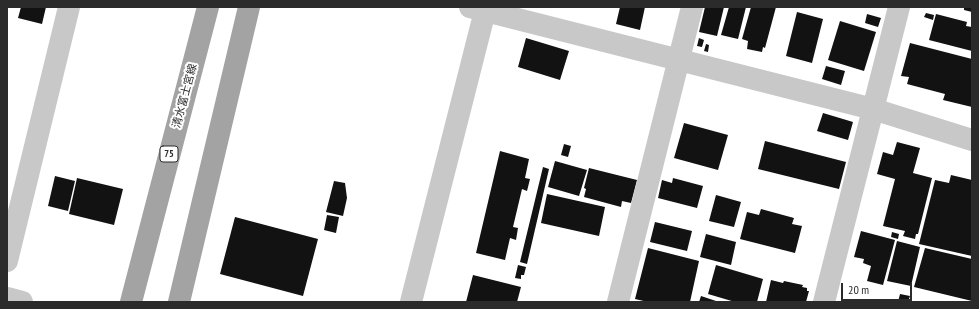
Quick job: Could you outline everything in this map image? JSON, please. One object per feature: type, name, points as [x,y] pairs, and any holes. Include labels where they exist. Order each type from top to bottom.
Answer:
[{"type":"main road","name":"清水富士宮線","points":[[131,302],[208,7]]},
{"type":"main road","points":[[179,302],[249,7]]},
{"type":"street","points":[[7,261],[69,7]]},
{"type":"street","points":[[618,302],[692,7]]},
{"type":"street","points":[[824,302],[899,7]]},
{"type":"street","points":[[411,302],[480,8],[873,109],[972,140]]},
{"type":"street","points":[[7,298],[22,302]]},
{"type":"building","points":[[21,7],[46,7],[42,24],[18,18]]},
{"type":"building","points":[[620,7],[645,7],[640,30],[616,24]]},
{"type":"building","points":[[705,7],[724,7],[717,36],[699,32]]},
{"type":"building","points":[[729,7],[746,7],[738,39],[721,35]]},
{"type":"building","points":[[751,7],[776,7],[765,48],[763,47],[762,52],[747,49],[748,41],[742,39]]},
{"type":"building","points":[[964,7],[972,7],[972,12],[964,10]]},
{"type":"building","points":[[797,12],[823,19],[812,63],[786,56]]},
{"type":"building","points":[[926,13],[934,15],[933,20],[924,17]]},
{"type":"building","points":[[867,14],[881,18],[878,27],[865,23]]},
{"type":"building","points":[[936,14],[967,22],[966,26],[972,27],[972,51],[929,40]]},
{"type":"building","points":[[840,21],[876,32],[864,71],[828,60]]},
{"type":"building","points":[[526,38],[569,51],[560,80],[518,67]]},
{"type":"building","points":[[699,38],[704,40],[702,47],[697,46]]},
{"type":"building","points":[[910,43],[972,59],[972,107],[943,100],[945,94],[907,84],[909,77],[901,76]]},
{"type":"building","points":[[706,44],[709,45],[708,52],[704,51]]},
{"type":"building","points":[[826,66],[845,71],[841,85],[822,79]]},
{"type":"building","points":[[823,113],[853,122],[848,140],[817,131]]},
{"type":"building","points":[[684,123],[728,135],[718,170],[674,158]]},
{"type":"building","points":[[765,141],[846,162],[839,189],[758,169]]},
{"type":"building","points":[[897,142],[920,148],[913,173],[932,178],[918,234],[916,234],[915,239],[903,236],[905,231],[883,226],[895,179],[877,174],[883,152],[893,155]]},
{"type":"building","points":[[564,144],[571,146],[568,157],[561,155]]},
{"type":"building","points":[[500,151],[529,159],[525,178],[530,179],[527,191],[522,189],[513,227],[518,228],[516,240],[510,238],[505,260],[476,253]]},
{"type":"building","points":[[555,161],[587,170],[579,196],[548,187]]},
{"type":"building","points":[[543,167],[549,169],[527,264],[520,262]]},
{"type":"building","points":[[589,168],[637,180],[631,203],[622,201],[621,207],[584,197],[586,189],[584,188]]},
{"type":"building","points":[[951,175],[972,180],[972,256],[919,244],[935,180],[949,183]]},
{"type":"building","points":[[55,176],[75,181],[68,211],[48,206]]},
{"type":"building","points":[[77,178],[123,189],[114,225],[69,214]]},
{"type":"building","points":[[673,178],[703,186],[697,208],[658,198],[662,180],[672,183]]},
{"type":"building","points":[[334,181],[345,183],[347,198],[343,216],[326,212]]},
{"type":"building","points":[[547,194],[605,207],[599,236],[541,223]]},
{"type":"building","points":[[716,195],[741,202],[734,227],[709,221]]},
{"type":"building","points":[[761,209],[794,218],[792,224],[802,226],[795,253],[740,239],[747,212],[759,215]]},
{"type":"building","points":[[327,215],[339,217],[336,233],[324,230]]},
{"type":"building","points":[[235,217],[318,239],[303,296],[220,274]]},
{"type":"building","points":[[655,222],[692,231],[687,251],[650,242]]},
{"type":"building","points":[[861,231],[895,240],[883,285],[867,281],[871,266],[863,263],[864,259],[854,257]]},
{"type":"building","points":[[892,232],[899,234],[898,239],[891,237]]},
{"type":"building","points":[[706,234],[736,242],[731,265],[700,257]]},
{"type":"building","points":[[897,241],[920,247],[911,286],[887,281]]},
{"type":"building","points":[[648,248],[699,261],[690,302],[648,302],[635,299]]},
{"type":"building","points":[[925,248],[972,259],[972,301],[914,287]]},
{"type":"building","points":[[518,265],[526,267],[524,275],[521,275],[521,279],[515,278]]},
{"type":"building","points":[[716,265],[763,279],[757,302],[735,302],[708,294]]},
{"type":"building","points":[[473,275],[521,287],[517,302],[466,302]]},
{"type":"building","points":[[771,280],[803,285],[802,287],[807,288],[807,291],[809,291],[806,302],[766,302]]},
{"type":"building","points":[[900,294],[910,296],[908,302],[898,302]]},
{"type":"building","points":[[701,296],[719,302],[699,302]]}]
